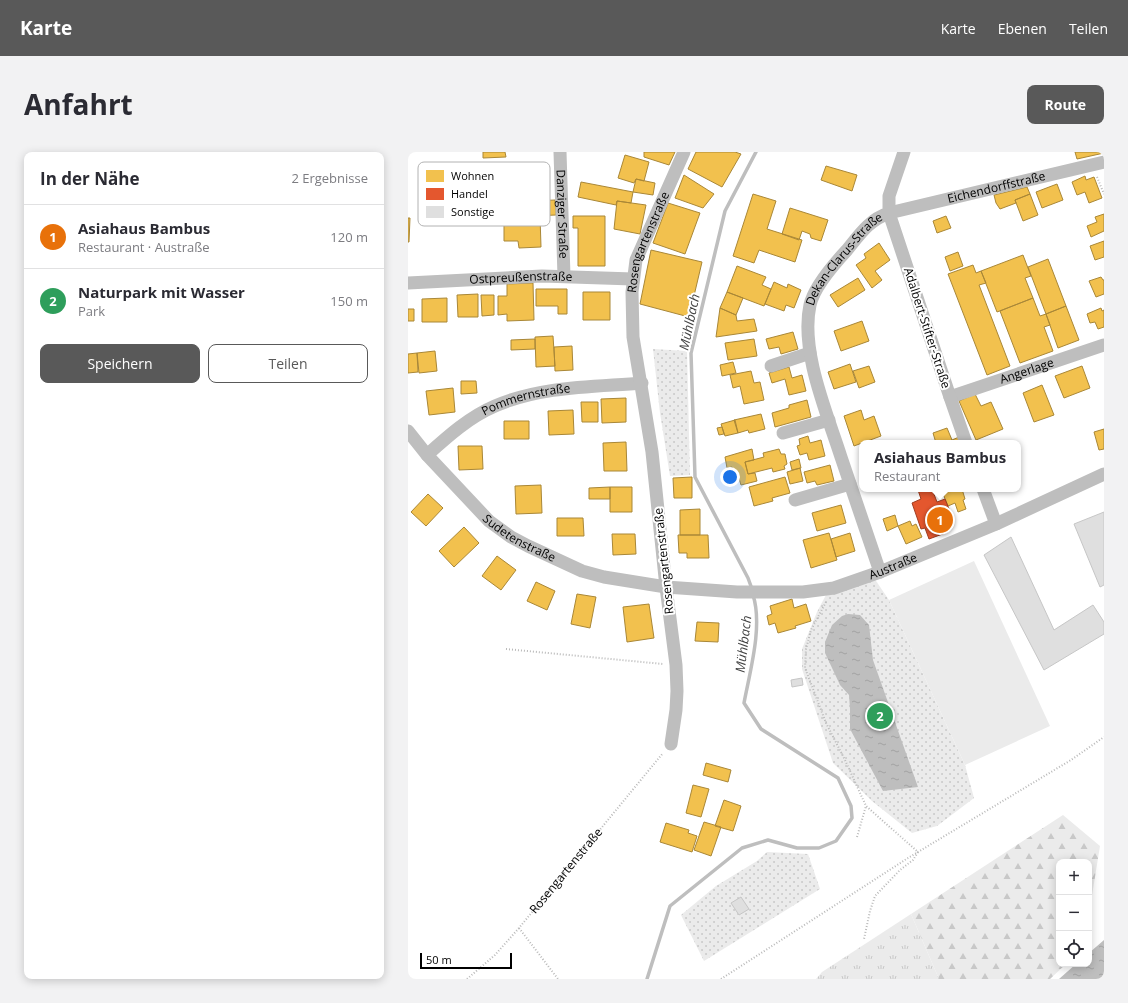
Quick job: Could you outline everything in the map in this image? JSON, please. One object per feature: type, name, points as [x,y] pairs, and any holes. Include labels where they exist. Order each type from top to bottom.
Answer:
[{"type":"street","name":"Danziger Straße","points":[[560,152],[564,276]]},
{"type":"street","name":"Rosengartenstraße","points":[[670,744],[676,710],[676,665],[666,587],[656,480],[642,383],[633,337],[631,312],[636,260],[684,152]]},
{"type":"street","name":"Dekan-Clarus-Straße","points":[[880,572],[814,372],[808,336],[811,304],[819,286],[837,261],[865,229],[874,220],[889,213],[889,196],[904,152]]},
{"type":"street","name":"Eichendorffstraße","points":[[889,213],[1098,163]]},
{"type":"street","name":"Adalbert-Stifter-Straße","points":[[889,213],[965,440]]},
{"type":"street","name":"Ostpreußenstraße","points":[[408,283],[542,276],[633,279]]},
{"type":"street","name":"Angerlage","points":[[950,397],[1104,345]]},
{"type":"street","points":[[771,366],[810,353]]},
{"type":"street","name":"Pommernstraße","points":[[427,456],[448,436],[471,420],[494,406],[514,398],[544,391],[642,383]]},
{"type":"street","points":[[783,433],[829,420]]},
{"type":"street","name":"Sudetenstraße","points":[[408,431],[427,456],[489,520],[511,537],[582,571],[604,577],[666,587]]},
{"type":"street","name":"Austraße","points":[[666,587],[761,593],[803,592],[834,588],[880,572],[996,524],[1104,474]]},
{"type":"street","points":[[795,500],[850,484]]},
{"type":"street","points":[[984,492],[996,524]]},
{"type":"path","points":[[1098,163],[1104,194]]},
{"type":"path","points":[[834,588],[811,630],[806,648],[805,668],[826,723],[866,806],[918,852]]},
{"type":"path","points":[[506,649],[676,665]]},
{"type":"path","points":[[721,979],[918,852],[1071,760],[1104,737]]},
{"type":"path","name":"Rosengartenstraße","points":[[468,979],[495,955],[520,928],[670,744]]},
{"type":"path","points":[[857,837],[866,806]]},
{"type":"path","points":[[864,939],[870,912],[876,896],[900,870],[913,860],[918,852]]},
{"type":"path","points":[[520,928],[558,979]]},
{"type":"green space","points":[[653,349],[687,351],[690,475],[670,476],[660,413]]},
{"type":"green space","points":[[974,561],[1050,726],[965,765],[889,600]]},
{"type":"green space","points":[[874,578],[889,600],[965,765],[974,798],[937,826],[912,833],[872,801],[833,763],[802,669],[802,649],[817,612],[827,593]]},
{"type":"green space","points":[[1063,815],[1100,846],[1092,895],[1092,859],[1056,859],[1056,967],[1063,967],[1050,979],[939,979],[911,914]]},
{"type":"green space","points":[[767,852],[808,854],[820,889],[704,961],[681,915],[716,886],[757,861]]},
{"type":"green space","points":[[911,914],[939,979],[816,979],[822,972]]},
{"type":"water","points":[[848,614],[860,615],[869,625],[873,660],[918,787],[883,791],[850,729],[849,695],[840,685],[825,653],[825,642],[832,625],[842,616]]},
{"type":"water","points":[[1104,940],[1104,979],[1059,979],[1073,967],[1092,967],[1092,950]]},
{"type":"building: Wohnen","points":[[483,152],[505,152],[506,157],[483,158]]},
{"type":"building: Wohnen","points":[[644,152],[675,152],[669,165],[644,157]]},
{"type":"building: Wohnen","points":[[696,152],[735,152],[741,154],[722,187],[688,169]]},
{"type":"building: Wohnen","points":[[1075,152],[1104,152],[1104,153],[1077,159]]},
{"type":"building: Wohnen","points":[[625,155],[649,162],[644,181],[636,179],[634,183],[618,178]]},
{"type":"building: Wohnen","points":[[826,166],[857,175],[852,191],[821,180]]},
{"type":"building: Wohnen","points":[[684,175],[714,194],[703,208],[675,198]]},
{"type":"building: Wohnen","points":[[1085,176],[1086,180],[1094,177],[1102,198],[1089,203],[1085,192],[1077,195],[1072,182]]},
{"type":"building: Wohnen","points":[[636,179],[655,183],[653,195],[633,192]]},
{"type":"building: Wohnen","points":[[581,182],[633,192],[631,203],[617,201],[616,205],[578,197]]},
{"type":"building: Wohnen","points":[[1057,184],[1063,200],[1042,208],[1036,192]]},
{"type":"building: Wohnen","points":[[1027,187],[1030,194],[1015,200],[1016,203],[1000,209],[996,203],[994,195]]},
{"type":"building: Wohnen","points":[[753,194],[776,201],[767,229],[802,240],[795,262],[759,250],[754,263],[733,256]]},
{"type":"building: Wohnen","points":[[1030,194],[1038,215],[1023,221],[1015,200]]},
{"type":"building: Wohnen","points":[[550,200],[555,200],[556,215],[550,215]]},
{"type":"building: Wohnen","points":[[617,201],[646,205],[640,234],[614,229]]},
{"type":"building: Wohnen","points":[[668,203],[700,213],[685,254],[653,243]]},
{"type":"building: Wohnen","points":[[790,208],[828,220],[821,241],[811,238],[810,234],[802,231],[799,240],[782,234]]},
{"type":"building: Wohnen","points":[[1104,214],[1104,231],[1091,237],[1087,226],[1097,222],[1095,217]]},
{"type":"building: Wohnen","points":[[573,216],[605,216],[605,266],[578,266],[578,228],[573,228]]},
{"type":"building: Wohnen","points":[[946,216],[951,228],[937,233],[933,221]]},
{"type":"building: Wohnen","points":[[408,218],[410,218],[409,242],[408,242]]},
{"type":"building: Wohnen","points":[[504,226],[540,226],[541,247],[519,248],[518,241],[504,241]]},
{"type":"building: Wohnen","points":[[1104,241],[1104,257],[1095,260],[1090,246]]},
{"type":"building: Wohnen","points":[[879,243],[890,260],[875,271],[882,280],[872,288],[856,265],[866,258],[864,254]]},
{"type":"building: Wohnen","points":[[651,250],[702,262],[689,317],[640,304]]},
{"type":"building: Wohnen","points":[[958,252],[963,266],[950,271],[945,257]]},
{"type":"building: Wohnen","points":[[1023,255],[1031,276],[1025,278],[1033,298],[997,312],[981,271]]},
{"type":"building: Wohnen","points":[[1048,259],[1066,306],[1046,314],[1028,267]]},
{"type":"building: Wohnen","points":[[973,265],[976,273],[981,271],[986,283],[979,285],[1010,366],[987,375],[948,274]]},
{"type":"building: Wohnen","points":[[737,266],[766,277],[762,285],[771,289],[764,306],[727,292]]},
{"type":"building: Wohnen","points":[[1101,277],[1104,280],[1104,294],[1096,297],[1089,281]]},
{"type":"building: Wohnen","points":[[858,278],[865,290],[838,307],[830,295]]},
{"type":"building: Wohnen","points":[[774,282],[787,288],[788,284],[801,290],[794,308],[786,305],[784,311],[765,304]]},
{"type":"building: Wohnen","points":[[533,283],[534,320],[507,321],[507,314],[498,315],[498,296],[507,296],[507,284]]},
{"type":"building: Wohnen","points":[[536,289],[567,289],[567,314],[558,314],[558,306],[536,306]]},
{"type":"building: Wohnen","points":[[583,292],[610,292],[610,320],[583,320]]},
{"type":"building: Wohnen","points":[[727,292],[743,298],[736,315],[720,308]]},
{"type":"building: Wohnen","points":[[478,294],[478,317],[458,317],[457,295]]},
{"type":"building: Wohnen","points":[[481,295],[494,295],[494,315],[482,316]]},
{"type":"building: Wohnen","points":[[447,298],[447,322],[422,322],[422,299]]},
{"type":"building: Wohnen","points":[[1033,298],[1040,316],[1046,314],[1050,325],[1044,327],[1053,351],[1020,363],[1000,311]]},
{"type":"building: Wohnen","points":[[1066,306],[1079,340],[1058,348],[1046,314]]},
{"type":"building: Wohnen","points":[[720,308],[736,315],[737,321],[754,319],[757,331],[716,337]]},
{"type":"building: Wohnen","points":[[1101,308],[1102,311],[1104,310],[1104,327],[1098,329],[1095,322],[1090,323],[1087,314]]},
{"type":"building: Wohnen","points":[[408,309],[414,309],[414,321],[408,321]]},
{"type":"building: Wohnen","points":[[862,321],[869,341],[841,351],[834,331]]},
{"type":"building: Wohnen","points":[[793,332],[798,349],[781,354],[779,347],[769,349],[766,339]]},
{"type":"building: Wohnen","points":[[553,336],[555,366],[536,367],[535,337]]},
{"type":"building: Wohnen","points":[[535,339],[535,349],[511,350],[511,340]]},
{"type":"building: Wohnen","points":[[754,339],[757,356],[728,360],[725,343]]},
{"type":"building: Wohnen","points":[[572,346],[573,370],[555,371],[554,347]]},
{"type":"building: Wohnen","points":[[435,351],[437,371],[419,373],[417,353]]},
{"type":"building: Wohnen","points":[[417,353],[418,372],[408,373],[408,354]]},
{"type":"building: Wohnen","points":[[733,362],[736,373],[722,376],[720,365]]},
{"type":"building: Wohnen","points":[[850,364],[856,382],[834,389],[828,372]]},
{"type":"building: Wohnen","points":[[869,366],[875,382],[859,388],[853,371]]},
{"type":"building: Wohnen","points":[[1082,366],[1090,388],[1064,398],[1055,376]]},
{"type":"building: Wohnen","points":[[789,367],[792,378],[802,375],[806,391],[789,395],[785,379],[772,383],[769,373]]},
{"type":"building: Wohnen","points":[[751,371],[754,383],[760,382],[764,400],[744,404],[740,386],[733,388],[730,375]]},
{"type":"building: Wohnen","points":[[461,381],[476,381],[477,393],[461,394]]},
{"type":"building: Wohnen","points":[[1042,385],[1054,415],[1034,422],[1023,393]]},
{"type":"building: Wohnen","points":[[453,388],[455,412],[429,415],[426,391]]},
{"type":"building: Wohnen","points":[[975,394],[981,406],[991,402],[1003,429],[976,440],[959,401]]},
{"type":"building: Wohnen","points":[[626,398],[626,422],[602,423],[601,399]]},
{"type":"building: Wohnen","points":[[807,400],[811,417],[775,427],[772,413],[789,408],[789,405]]},
{"type":"building: Wohnen","points":[[581,402],[598,402],[598,422],[582,422]]},
{"type":"building: Wohnen","points":[[573,410],[574,434],[549,435],[548,411]]},
{"type":"building: Wohnen","points":[[861,410],[864,420],[874,416],[881,436],[870,440],[859,440],[859,444],[854,446],[844,416]]},
{"type":"building: Wohnen","points":[[761,414],[765,429],[749,433],[748,430],[738,433],[734,420]]},
{"type":"building: Wohnen","points":[[735,420],[738,433],[725,436],[721,424]]},
{"type":"building: Wohnen","points":[[504,421],[529,421],[529,439],[504,439]]},
{"type":"building: Wohnen","points":[[722,427],[724,434],[719,435],[717,428]]},
{"type":"building: Wohnen","points":[[947,428],[952,440],[935,440],[933,433]]},
{"type":"building: Wohnen","points":[[1104,429],[1104,449],[1099,450],[1094,432]]},
{"type":"building: Wohnen","points":[[808,436],[810,443],[821,440],[825,456],[809,460],[807,453],[800,455],[797,446],[800,445],[799,439]]},
{"type":"building: Wohnen","points":[[959,437],[960,440],[952,440]]},
{"type":"building: Wohnen","points":[[626,442],[627,471],[604,471],[603,443]]},
{"type":"building: Wohnen","points":[[458,446],[482,446],[483,469],[459,470]]},
{"type":"building: Wohnen","points":[[752,449],[754,460],[745,462],[748,474],[755,473],[757,481],[741,485],[738,475],[734,476],[732,467],[727,468],[725,457]]},
{"type":"building: Wohnen","points":[[779,449],[781,454],[785,454],[787,464],[784,466],[785,469],[773,472],[772,468],[748,474],[745,462],[764,457],[763,453]]},
{"type":"building: Wohnen","points":[[799,459],[801,468],[792,470],[790,462]]},
{"type":"building: Wohnen","points":[[830,465],[834,481],[817,485],[815,481],[807,483],[804,472]]},
{"type":"building: Wohnen","points":[[800,468],[803,481],[790,484],[787,472]]},
{"type":"building: Wohnen","points":[[692,477],[692,498],[674,498],[673,478]]},
{"type":"building: Wohnen","points":[[785,477],[790,493],[772,498],[773,501],[754,506],[749,487]]},
{"type":"building: Wohnen","points":[[541,485],[542,513],[516,514],[515,486]]},
{"type":"building: Wohnen","points":[[610,487],[610,499],[589,499],[589,488]]},
{"type":"building: Wohnen","points":[[610,487],[632,487],[632,512],[610,512]]},
{"type":"building: Wohnen","points":[[942,492],[963,492],[965,499],[963,500],[966,509],[958,512],[955,503],[948,506]]},
{"type":"building: Wohnen","points":[[428,494],[443,508],[426,526],[411,512]]},
{"type":"building: Wohnen","points":[[841,505],[846,523],[817,531],[812,513]]},
{"type":"building: Wohnen","points":[[700,509],[700,535],[680,535],[680,510]]},
{"type":"building: Wohnen","points":[[895,515],[898,526],[887,531],[883,519]]},
{"type":"building: Wohnen","points":[[557,518],[583,518],[584,536],[557,536]]},
{"type":"building: Wohnen","points":[[910,521],[912,526],[916,524],[922,537],[906,544],[898,526]]},
{"type":"building: Wohnen","points":[[464,527],[479,543],[454,567],[439,551]]},
{"type":"building: Wohnen","points":[[829,533],[837,560],[811,568],[803,540]]},
{"type":"building: Wohnen","points":[[850,533],[855,551],[836,557],[831,539]]},
{"type":"building: Wohnen","points":[[612,534],[635,534],[636,554],[613,555]]},
{"type":"building: Wohnen","points":[[678,535],[708,535],[709,558],[687,558],[687,553],[679,553]]},
{"type":"building: Wohnen","points":[[497,556],[516,570],[501,590],[482,576]]},
{"type":"building: Wohnen","points":[[536,582],[555,591],[547,610],[527,601]]},
{"type":"building: Wohnen","points":[[577,594],[596,597],[590,628],[571,624]]},
{"type":"building: Wohnen","points":[[792,599],[794,608],[806,604],[811,621],[795,626],[796,628],[778,633],[775,623],[769,625],[767,616],[772,614],[770,606]]},
{"type":"building: Wohnen","points":[[649,604],[654,638],[627,642],[623,607]]},
{"type":"building: Wohnen","points":[[697,622],[719,623],[718,642],[695,641]]},
{"type":"building: Wohnen","points":[[706,763],[731,770],[728,782],[703,775]]},
{"type":"building: Wohnen","points":[[693,785],[709,789],[701,817],[686,813]]},
{"type":"building: Wohnen","points":[[724,800],[741,806],[733,831],[715,826]]},
{"type":"building: Wohnen","points":[[704,822],[721,827],[711,856],[694,850]]},
{"type":"building: Wohnen","points":[[666,823],[689,830],[688,833],[697,836],[692,852],[660,842]]},
{"type":"building: Handel","points":[[919,492],[933,492],[937,502],[945,499],[953,519],[945,522],[948,532],[929,539],[925,528],[921,529],[912,503],[921,499]]},
{"type":"building: Sonstige","points":[[1104,512],[1104,585],[1100,587],[1074,524]]},
{"type":"building: Sonstige","points":[[1011,537],[1054,630],[1093,605],[1104,622],[1104,634],[1044,670],[984,555]]},
{"type":"building: Sonstige","points":[[802,678],[803,685],[792,687],[791,680]]},
{"type":"building: Sonstige","points":[[741,897],[749,909],[739,915],[731,903]]},
{"type":"waterway","name":"Mühlbach","points":[[752,589],[748,578],[695,477],[691,353],[725,211],[756,152]]},
{"type":"waterway","name":"Mühlbach","points":[[647,979],[670,906],[742,848],[768,840],[797,848],[819,848],[836,841],[852,818],[851,806],[838,778],[761,729],[744,703],[756,634],[757,620],[753,595]]},
{"type":"place","name":"Asiahaus Bambus","points":[[940,520]]},
{"type":"place","name":"Naturpark mit Wasser","points":[[880,716]]}]
